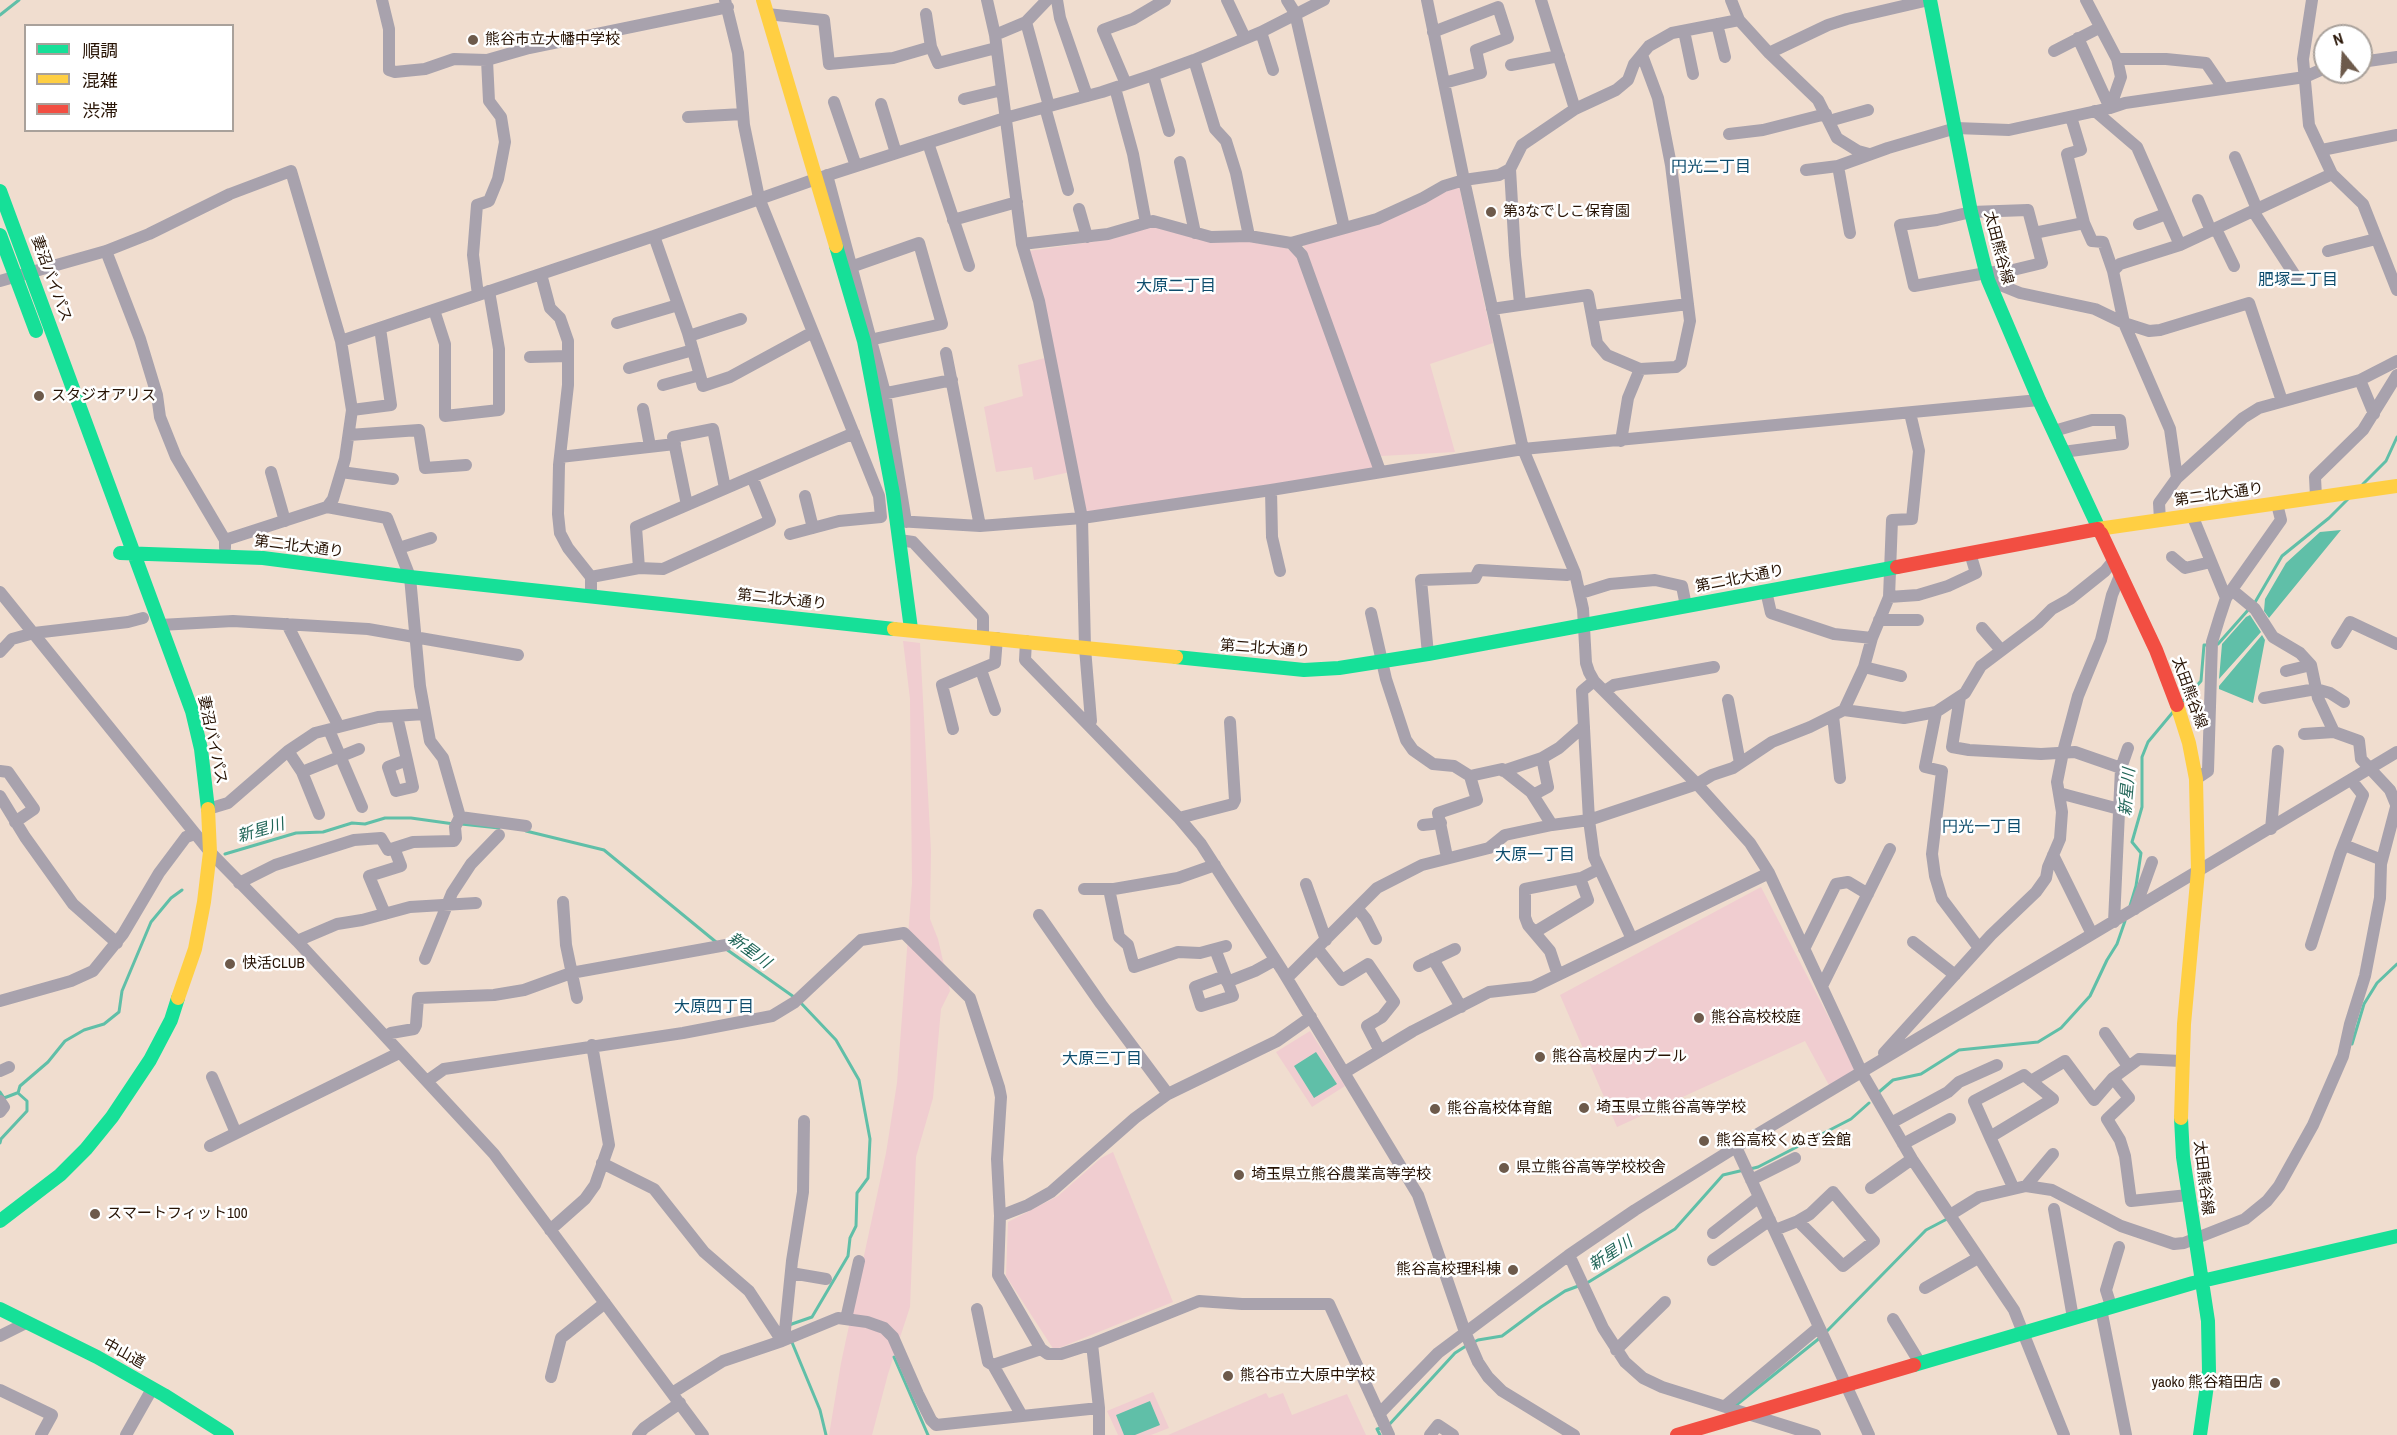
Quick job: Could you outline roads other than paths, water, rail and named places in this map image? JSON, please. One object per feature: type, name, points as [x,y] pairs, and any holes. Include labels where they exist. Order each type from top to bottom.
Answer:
[{"type":"main road","points":[[763,0],[822,177],[868,340],[880,394],[886,495],[901,521],[899,540],[911,629]]},
{"type":"main road","name":"太田熊谷線","points":[[1929,0],[1971,212],[1987,276],[2039,400],[2121,573],[2174,694],[2182,716],[2196,779],[2198,871],[2181,1061],[2181,1132],[2188,1195],[2208,1320],[2208,1371],[2200,1435]]},
{"type":"main road","name":"妻沼バイパス","points":[[0,191],[31,272],[127,552],[143,618],[175,705]]},
{"type":"main road","points":[[0,235],[40,343]]},
{"type":"main road","name":"妻沼バイパス","points":[[0,1221],[60,1175],[86,1149],[112,1117],[150,1060],[171,1020],[192,960],[204,902],[210,852],[201,749],[192,711],[160,626],[70,420]]},
{"type":"main road","name":"第二北大通り","points":[[127,552],[263,558],[410,577],[770,616],[1304,670],[1339,668],[1428,654],[2099,529],[2397,486]]},
{"type":"main road","points":[[193,799],[194,854]]},
{"type":"main road","points":[[188,911],[191,891]]},
{"type":"main road","points":[[164,997],[178,956]]},
{"type":"main road","points":[[121,1079],[132,1062]]},
{"type":"main road","points":[[0,1204],[50,1165]]},
{"type":"main road","points":[[1677,1435],[1745,1412],[2201,1281],[2396,1232]]},
{"type":"main road","name":"中山道","points":[[0,1309],[97,1358],[227,1435]]},
{"type":"street","points":[[382,0],[389,29],[389,70],[395,72],[425,69],[454,59],[487,60],[529,48],[726,4],[738,54],[743,114],[759,198],[854,433],[886,495],[881,517],[839,521],[789,534]]},
{"type":"street","points":[[987,0],[995,35],[1022,244],[1039,301],[1083,518],[1085,648],[1091,721],[1089,724]]},
{"type":"street","points":[[995,35],[1026,22],[1047,0]]},
{"type":"street","points":[[1057,0],[1060,18],[1087,96]]},
{"type":"street","points":[[1146,223],[1120,86],[1103,30],[1133,19],[1165,0]]},
{"type":"street","points":[[1227,0],[1245,38]]},
{"type":"street","points":[[1287,0],[1295,14],[1344,227]]},
{"type":"street","points":[[341,341],[855,166],[1005,118],[1153,75],[1261,32],[1324,0]]},
{"type":"street","points":[[1427,0],[1523,449],[1575,573],[1581,593],[1586,663],[1594,681],[1697,784],[1750,843],[1769,873],[1862,1073],[1912,1160],[2014,1310],[2064,1435]]},
{"type":"street","points":[[1540,0],[1575,109]]},
{"type":"street","points":[[1731,0],[1739,20],[1769,53],[1818,100],[1837,138],[1858,151],[1869,154]]},
{"type":"street","points":[[1769,53],[1828,25],[1929,0]]},
{"type":"street","points":[[2086,0],[2117,59],[2121,77],[2110,108]]},
{"type":"street","points":[[2312,0],[2303,58],[2309,125],[2332,174],[2362,204],[2397,290]]},
{"type":"street","points":[[1433,32],[1498,7],[1508,38],[1476,50],[1481,73],[1444,82]]},
{"type":"street","points":[[767,14],[824,20],[829,64],[893,58],[931,47]]},
{"type":"street","points":[[926,14],[931,47],[938,63],[996,48]]},
{"type":"street","points":[[1520,303],[1510,169],[1522,145],[1575,109],[1616,90],[1628,80],[1634,64],[1649,46],[1672,33],[1739,20]]},
{"type":"street","points":[[1026,22],[1068,190]]},
{"type":"street","points":[[1717,24],[1725,57]]},
{"type":"street","points":[[2054,51],[2099,28]]},
{"type":"street","points":[[1684,31],[1693,74]]},
{"type":"street","points":[[1261,32],[1273,70]]},
{"type":"street","points":[[2078,38],[2110,108]]},
{"type":"street","points":[[1492,309],[1520,303],[1588,295],[1598,343],[1606,355],[1640,369],[1676,367],[1681,363],[1690,321],[1671,165],[1658,98],[1642,55]]},
{"type":"street","points":[[1511,65],[1559,56]]},
{"type":"street","points":[[2373,60],[2397,57]]},
{"type":"street","points":[[2117,59],[2166,59],[2206,63],[2223,88]]},
{"type":"street","points":[[434,310],[445,344],[445,416],[499,411],[499,349],[474,255],[477,205],[489,201],[498,178],[505,142],[501,117],[489,101],[487,60]]},
{"type":"street","points":[[1194,60],[1215,129],[1226,141],[1249,236]]},
{"type":"street","points":[[1806,170],[1838,166],[1869,154],[1956,128],[2009,130],[2125,103],[2305,77],[2313,73]]},
{"type":"street","points":[[1153,75],[1169,131]]},
{"type":"street","points":[[964,99],[1002,90]]},
{"type":"street","points":[[834,102],[855,166]]},
{"type":"street","points":[[881,104],[896,153]]},
{"type":"street","points":[[1729,134],[1763,130],[1868,110]]},
{"type":"street","points":[[2096,111],[2137,147],[2180,246]]},
{"type":"street","points":[[688,117],[743,114]]},
{"type":"street","points":[[2071,117],[2081,150],[2067,154],[2084,223],[2092,241],[2103,242],[2113,271],[2124,323],[2170,429],[2177,478]]},
{"type":"street","points":[[2322,150],[2397,135]]},
{"type":"street","points":[[928,143],[969,266]]},
{"type":"street","points":[[2235,157],[2255,210],[2296,277]]},
{"type":"street","points":[[1180,162],[1195,232]]},
{"type":"street","points":[[1838,166],[1850,233]]},
{"type":"street","points":[[1022,244],[1108,234],[1154,221],[1211,237],[1249,236],[1291,243],[1377,219],[1444,186],[1464,180],[1498,175],[1510,169]]},
{"type":"street","points":[[0,281],[106,251],[149,234],[230,194],[291,171],[341,341],[352,410],[341,472],[333,499],[327,507]]},
{"type":"street","points":[[2113,271],[2120,264],[2180,246],[2332,174]]},
{"type":"street","points":[[2198,200],[2234,266]]},
{"type":"street","points":[[953,220],[1017,202]]},
{"type":"street","points":[[1079,209],[1088,237]]},
{"type":"street","points":[[2028,210],[2034,233],[2042,263],[1987,276],[1914,286],[1900,225],[1971,212],[2028,210]]},
{"type":"street","points":[[2139,224],[2166,214]]},
{"type":"street","points":[[2034,233],[2084,223]]},
{"type":"street","points":[[654,236],[689,336],[703,386],[730,377],[813,332]]},
{"type":"street","points":[[2328,251],[2376,239]]},
{"type":"street","points":[[848,267],[919,243],[942,324],[868,340]]},
{"type":"street","points":[[1291,243],[1302,255],[1380,471]]},
{"type":"street","points":[[106,251],[140,339],[157,395],[160,417],[176,458],[225,540],[224,556]]},
{"type":"street","points":[[541,274],[550,308],[560,318],[568,341],[568,385],[560,457],[558,514],[560,533],[568,548],[591,577],[591,595]]},
{"type":"street","points":[[1987,276],[2020,293],[2095,309],[2124,323],[2150,331],[2249,303],[2282,401]]},
{"type":"street","points":[[1592,316],[1688,304]]},
{"type":"street","points":[[617,323],[678,305]]},
{"type":"street","points":[[689,336],[741,319]]},
{"type":"street","points":[[352,410],[391,405],[380,328]]},
{"type":"street","points":[[629,368],[693,350]]},
{"type":"street","points":[[946,353],[980,526]]},
{"type":"street","points":[[530,357],[568,356]]},
{"type":"street","points":[[2160,520],[2159,503],[2177,478],[2243,418],[2259,408],[2360,380],[2397,361]]},
{"type":"street","points":[[1621,441],[1628,398],[1640,369]]},
{"type":"street","points":[[663,385],[700,375]]},
{"type":"street","points":[[2316,497],[2314,477],[2363,430],[2397,375]]},
{"type":"street","points":[[952,380],[880,394],[901,521],[980,526],[1083,518],[1523,449],[2039,400]]},
{"type":"street","points":[[2360,380],[2374,414]]},
{"type":"street","points":[[643,409],[650,446]]},
{"type":"street","points":[[1840,778],[1839,713],[1864,667],[1872,638],[1889,597],[1892,520],[1912,519],[1919,451],[1910,412]]},
{"type":"street","points":[[2054,431],[2092,420],[2120,420],[2123,444],[2063,452]]},
{"type":"street","points":[[687,505],[673,437],[713,429],[725,488]]},
{"type":"street","points":[[349,435],[418,430],[425,468],[466,465]]},
{"type":"street","points":[[639,568],[636,527],[854,433]]},
{"type":"street","points":[[560,457],[675,444]]},
{"type":"street","points":[[271,472],[285,521]]},
{"type":"street","points":[[341,472],[393,479]]},
{"type":"street","points":[[591,577],[639,568],[663,569],[770,522],[752,477]]},
{"type":"street","points":[[1271,490],[1272,537],[1280,571]]},
{"type":"street","points":[[805,496],[813,528]]},
{"type":"street","points":[[2196,779],[2208,771],[2212,646],[2229,594],[2281,520],[2277,504]]},
{"type":"street","points":[[225,540],[327,507],[387,518],[410,577],[430,741],[443,758],[458,821],[454,841],[413,842],[388,850],[381,838],[354,840],[275,865],[239,883]]},
{"type":"street","points":[[2192,515],[2211,562],[2229,594],[2251,606],[2273,637],[2300,653],[2311,665],[2318,698],[2334,732]]},
{"type":"street","points":[[399,548],[431,538]]},
{"type":"street","points":[[899,540],[913,542],[983,617],[983,637]]},
{"type":"street","points":[[1889,597],[1918,595],[1948,586],[1976,573],[1970,553]]},
{"type":"street","points":[[2172,557],[2185,568],[2211,562]]},
{"type":"street","points":[[1287,978],[1377,888],[1422,865],[1489,848],[1505,835],[1589,820],[1697,784],[1712,775],[1733,768],[1772,742],[1839,713],[1904,718],[1936,712],[1960,697],[1972,685],[1981,666],[2038,623],[2052,609],[2070,599],[2105,571],[2114,560]]},
{"type":"street","points":[[1428,654],[1421,580],[1475,578],[1479,570],[1567,576],[1575,573]]},
{"type":"street","points":[[1873,1065],[1979,948],[2036,892],[2046,878],[2060,838],[2062,812],[2057,783],[2063,752],[2078,696],[2101,640],[2112,595],[2121,573]]},
{"type":"street","points":[[1581,593],[1610,585],[1655,580],[1682,586],[1686,606]]},
{"type":"street","points":[[1766,591],[1772,613],[1834,634],[1872,638]]},
{"type":"street","points":[[0,592],[210,852],[297,940],[494,1154],[703,1435]]},
{"type":"street","points":[[1371,613],[1381,662],[1406,740],[1413,750],[1433,764],[1454,766],[1470,776],[1503,771],[1542,758],[1559,748],[1584,726]]},
{"type":"street","points":[[0,652],[12,639],[34,633],[128,622],[143,618]]},
{"type":"street","points":[[1879,620],[1918,620]]},
{"type":"street","points":[[160,626],[233,621],[368,629],[518,655]]},
{"type":"street","points":[[2337,643],[2350,622],[2396,641]]},
{"type":"street","points":[[287,624],[334,728],[340,756],[362,807]]},
{"type":"street","points":[[1982,628],[2001,650]]},
{"type":"street","points":[[953,729],[942,685],[995,663],[997,638]]},
{"type":"street","points":[[1026,641],[1024,660],[1179,818],[1215,865],[1287,978],[1419,1195],[1466,1335],[1488,1377],[1502,1391],[1574,1435]]},
{"type":"street","points":[[2286,671],[2311,665]]},
{"type":"street","points":[[1605,691],[1614,685],[1714,667]]},
{"type":"street","points":[[1864,667],[1901,676]]},
{"type":"street","points":[[981,670],[995,710]]},
{"type":"street","points":[[1594,681],[1582,691],[1589,820],[1594,857],[1632,939]]},
{"type":"street","points":[[2264,698],[2316,689],[2344,702]]},
{"type":"street","points":[[1960,697],[1952,747],[2041,754],[2075,752],[2121,768]]},
{"type":"street","points":[[1728,700],[1740,763]]},
{"type":"street","points":[[1936,712],[1925,767],[1942,771],[1932,854],[1935,876],[1942,899],[1979,948]]},
{"type":"street","points":[[208,809],[228,803],[288,751],[315,733],[378,717],[425,714]]},
{"type":"street","points":[[397,716],[407,760]]},
{"type":"street","points":[[1179,818],[1233,804],[1235,800],[1230,722]]},
{"type":"street","points":[[1950,1215],[1979,1197],[2019,1186],[2052,1190],[2121,1226],[2174,1244],[2195,1243],[2244,1219],[2267,1201],[2279,1186],[2313,1125],[2343,1056],[2350,1024],[2366,976],[2380,898],[2382,860],[2396,807],[2390,789],[2361,759],[2359,741],[2334,732],[2304,735]]},
{"type":"street","points":[[2117,920],[2121,768],[2128,748]]},
{"type":"street","points":[[302,772],[359,749]]},
{"type":"street","points":[[288,751],[302,772],[319,814]]},
{"type":"street","points":[[2271,829],[2278,752]]},
{"type":"street","points":[[1381,1417],[1438,1353],[1466,1335],[1569,1255],[1635,1210],[1736,1147],[2397,752]]},
{"type":"street","points":[[1533,795],[1548,787],[1542,758]]},
{"type":"street","points":[[0,771],[8,772],[34,809],[15,822]]},
{"type":"street","points":[[1503,771],[1533,795],[1552,825]]},
{"type":"street","points":[[1447,857],[1438,813],[1477,800],[1470,776]]},
{"type":"street","points":[[2311,945],[2344,844],[2363,795],[2351,780]]},
{"type":"street","points":[[2059,793],[2120,809]]},
{"type":"street","points":[[1,799],[74,904],[117,942]]},
{"type":"street","points":[[458,821],[526,826]]},
{"type":"street","points":[[1423,825],[1441,823]]},
{"type":"street","points":[[0,1001],[71,981],[93,971],[117,942],[159,873],[186,837],[195,834]]},
{"type":"street","points":[[425,959],[452,893],[471,864],[499,835]]},
{"type":"street","points":[[2344,844],[2382,860]]},
{"type":"street","points":[[385,914],[369,876],[401,866],[394,848]]},
{"type":"street","points":[[1822,987],[1890,849]]},
{"type":"street","points":[[2053,855],[2092,934]]},
{"type":"street","points":[[2134,909],[2152,862]]},
{"type":"street","points":[[1084,889],[1109,889],[1178,878],[1215,865]]},
{"type":"street","points":[[1558,975],[1550,951],[1525,917],[1526,889],[1580,878],[1599,869]]},
{"type":"street","points":[[1345,1072],[1413,1031],[1489,992],[1533,987],[1769,873]]},
{"type":"street","points":[[1534,932],[1588,900],[1580,878]]},
{"type":"street","points":[[1804,949],[1836,884],[1848,882],[1868,894]]},
{"type":"street","points":[[1306,884],[1322,944],[1342,980],[1368,964],[1394,1002],[1382,1017],[1367,1026],[1380,1051]]},
{"type":"street","points":[[1109,889],[1119,937],[1128,945],[1134,967],[1178,952],[1200,953],[1220,947],[1226,979],[1255,971],[1275,960]]},
{"type":"street","points":[[563,902],[566,945],[577,998]]},
{"type":"street","points":[[297,940],[337,924],[410,907],[476,903]]},
{"type":"street","points":[[1357,908],[1366,919],[1376,939]]},
{"type":"street","points":[[1039,915],[1168,1094]]},
{"type":"street","points":[[427,1081],[444,1069],[772,1016],[797,1000],[861,940],[904,933],[970,998],[1001,1097],[997,1159],[1000,1215],[998,1275],[1041,1349],[1048,1354],[1062,1354],[1199,1302],[1329,1304],[1389,1434]]},
{"type":"street","points":[[1912,942],[1955,975]]},
{"type":"street","points":[[386,1037],[391,1033],[414,1029],[418,998],[494,995],[524,990],[571,973],[722,946]]},
{"type":"street","points":[[1419,966],[1455,949]]},
{"type":"street","points":[[1432,959],[1461,1007]]},
{"type":"street","points":[[1000,1215],[1028,1205],[1051,1192],[1135,1118],[1168,1094],[1277,1041],[1311,1017]]},
{"type":"street","points":[[2106,1033],[2128,1066]]},
{"type":"street","points":[[550,1230],[585,1199],[595,1185],[609,1145],[592,1045]]},
{"type":"street","points":[[210,1146],[399,1053]]},
{"type":"street","points":[[2031,1081],[2065,1061],[2094,1100],[2113,1078],[2139,1059],[2181,1061]]},
{"type":"street","points":[[1891,1123],[1948,1092],[1959,1082],[1997,1065]]},
{"type":"street","points":[[1990,1137],[2054,1099],[2024,1075],[1974,1101],[1990,1137],[2019,1186]]},
{"type":"street","points":[[212,1077],[236,1133]]},
{"type":"street","points":[[2113,1078],[2129,1098],[2107,1119],[2120,1140],[2125,1156],[2131,1201],[2188,1195]]},
{"type":"street","points":[[0,1101],[4,1107],[0,1112]]},
{"type":"street","points":[[1903,1144],[1950,1119]]},
{"type":"street","points":[[787,1339],[791,1273],[803,1192],[804,1121]]},
{"type":"street","points":[[1736,1147],[1869,1435]]},
{"type":"street","points":[[2019,1186],[2053,1154]]},
{"type":"street","points":[[1751,1178],[1795,1158]]},
{"type":"street","points":[[1871,1188],[1912,1160]]},
{"type":"street","points":[[603,1163],[654,1189],[704,1252],[749,1291],[787,1339]]},
{"type":"street","points":[[1713,1260],[1773,1225],[1798,1221],[1833,1192],[1874,1241],[1843,1266],[1798,1221]]},
{"type":"street","points":[[1713,1233],[1759,1197]]},
{"type":"street","points":[[2054,1209],[2073,1318]]},
{"type":"street","points":[[2119,1247],[2106,1290],[2106,1308],[2126,1435]]},
{"type":"street","points":[[1569,1255],[1603,1328],[1616,1350],[1625,1362],[1643,1378],[1662,1387],[1815,1435]]},
{"type":"street","points":[[1925,1288],[1978,1258]]},
{"type":"street","points":[[846,1319],[859,1261]]},
{"type":"street","points":[[791,1273],[826,1279]]},
{"type":"street","points":[[1616,1350],[1665,1302]]},
{"type":"street","points":[[551,1377],[561,1338],[605,1303]]},
{"type":"street","points":[[978,1309],[988,1362],[993,1365],[1022,1416]]},
{"type":"street","points":[[638,1435],[676,1398],[723,1361],[787,1339],[838,1318],[884,1328],[893,1336],[918,1394],[931,1420],[936,1425],[1099,1408]]},
{"type":"street","points":[[1893,1319],[1920,1363]]},
{"type":"street","points":[[0,1335],[26,1323]]},
{"type":"street","points":[[1725,1406],[1821,1332]]},
{"type":"street","points":[[1092,1344],[1099,1408],[1099,1435]]},
{"type":"street","points":[[993,1365],[1041,1349]]},
{"type":"street","points":[[126,1435],[152,1389]]},
{"type":"street","points":[[0,1390],[52,1414],[41,1435]]},
{"type":"street","points":[[1430,1435],[1438,1425],[1453,1435]]},
{"type":"water","points":[[2341,530],[2269,618],[2264,611],[2265,599],[2286,563],[2320,532]]},
{"type":"water","points":[[2250,615],[2261,632],[2219,679],[2222,644]]},
{"type":"water","points":[[2262,635],[2265,640],[2253,703],[2219,689],[2219,686]]},
{"type":"water","points":[[1316,1052],[1337,1084],[1314,1098],[1294,1066]]},
{"type":"water","points":[[1150,1401],[1160,1425],[1135,1435],[1124,1435],[1116,1415]]},
{"type":"waterway","points":[[0,15],[19,0]]},
{"type":"waterway","name":"新星川","points":[[2363,484],[2386,461],[2397,437]]},
{"type":"waterway","name":"新星川","points":[[2254,604],[2282,556],[2329,518],[2348,499]]},
{"type":"waterway","name":"新星川","points":[[2214,644],[2218,644],[2249,609]]},
{"type":"waterway","name":"新星川","points":[[2183,701],[2201,681],[2204,645],[2208,645]]},
{"type":"waterway","name":"新星川","points":[[2130,906],[2136,886],[2141,853],[2132,842],[2142,807],[2142,757],[2148,742],[2173,712]]},
{"type":"waterway","name":"新星川","points":[[225,854],[296,833],[323,832],[352,823],[365,824],[385,818],[411,818],[454,824]]},
{"type":"waterway","name":"新星川","points":[[461,824],[499,828]]},
{"type":"waterway","name":"新星川","points":[[526,831],[604,850],[716,942]]},
{"type":"waterway","name":"新星川","points":[[0,1143],[1,1139],[27,1111],[27,1101],[18,1093],[20,1086],[48,1062],[65,1041],[84,1030],[104,1024],[119,1012],[122,991],[151,922],[171,898],[182,890]]},
{"type":"waterway","name":"新星川","points":[[1879,1092],[1893,1080],[1921,1074],[1959,1050],[2038,1042],[2061,1028],[2090,996],[2117,944],[2125,921]]},
{"type":"waterway","name":"新星川","points":[[726,949],[794,997]]},
{"type":"waterway","points":[[2352,1044],[2364,1004],[2377,983],[2397,964]]},
{"type":"waterway","name":"新星川","points":[[789,1325],[812,1317],[848,1256],[850,1238],[856,1226],[857,1193],[868,1178],[870,1139],[859,1080],[836,1040],[799,1001]]},
{"type":"waterway","points":[[0,1092],[4,1098],[17,1093]]},
{"type":"waterway","name":"新星川","points":[[1750,1169],[1851,1119],[1869,1103]]},
{"type":"waterway","name":"新星川","points":[[1587,1283],[1675,1229],[1723,1175],[1744,1170]]},
{"type":"waterway","points":[[1826,1332],[1926,1230],[1947,1219]]},
{"type":"waterway","name":"新星川","points":[[1472,1343],[1502,1336],[1565,1291],[1581,1285]]},
{"type":"waterway","points":[[1735,1406],[1821,1337]]},
{"type":"waterway","name":"新星川","points":[[791,1340],[820,1410],[826,1435]]},
{"type":"waterway","name":"新星川","points":[[1387,1427],[1455,1353],[1466,1346]]},
{"type":"waterway","name":"新星川","points":[[894,1357],[928,1435]]},
{"type":"waterway","name":"新星川","points":[[1380,1435],[1377,1429],[1381,1428]]},
{"type":"place","name":"熊谷市立大幡中学校","points":[[473,40]]},
{"type":"place","name":"第3なでしこ保育園","points":[[1491,212]]},
{"type":"place","name":"スタジオアリス","points":[[39,396]]},
{"type":"place","name":"快活CLUB","points":[[230,964]]},
{"type":"place","name":"熊谷高校校庭","points":[[1699,1018]]},
{"type":"place","name":"熊谷高校屋内プール","points":[[1540,1057]]},
{"type":"place","name":"埼玉県立熊谷高等学校","points":[[1584,1108]]},
{"type":"place","name":"熊谷高校体育館","points":[[1435,1109]]},
{"type":"place","name":"熊谷高校くぬぎ会館","points":[[1704,1141]]},
{"type":"place","name":"県立熊谷高等学校校舎","points":[[1504,1168]]},
{"type":"place","name":"埼玉県立熊谷農業高等学校","points":[[1239,1175]]},
{"type":"place","name":"スマートフィット100","points":[[95,1214]]},
{"type":"place","name":"熊谷高校理科棟","points":[[1513,1270]]},
{"type":"place","name":"熊谷市立大原中学校","points":[[1228,1376]]},
{"type":"place","name":"yaoko 熊谷箱田店","points":[[2275,1383]]},
{"type":"district","name":"円光二丁目","points":[[1711,168]]},
{"type":"district","name":"肥塚二丁目","points":[[2298,281]]},
{"type":"district","name":"大原二丁目","points":[[1176,287]]},
{"type":"district","name":"円光一丁目","points":[[1982,828]]},
{"type":"district","name":"大原一丁目","points":[[1535,856]]},
{"type":"district","name":"大原四丁目","points":[[714,1008]]},
{"type":"district","name":"大原三丁目","points":[[1102,1060]]}]
